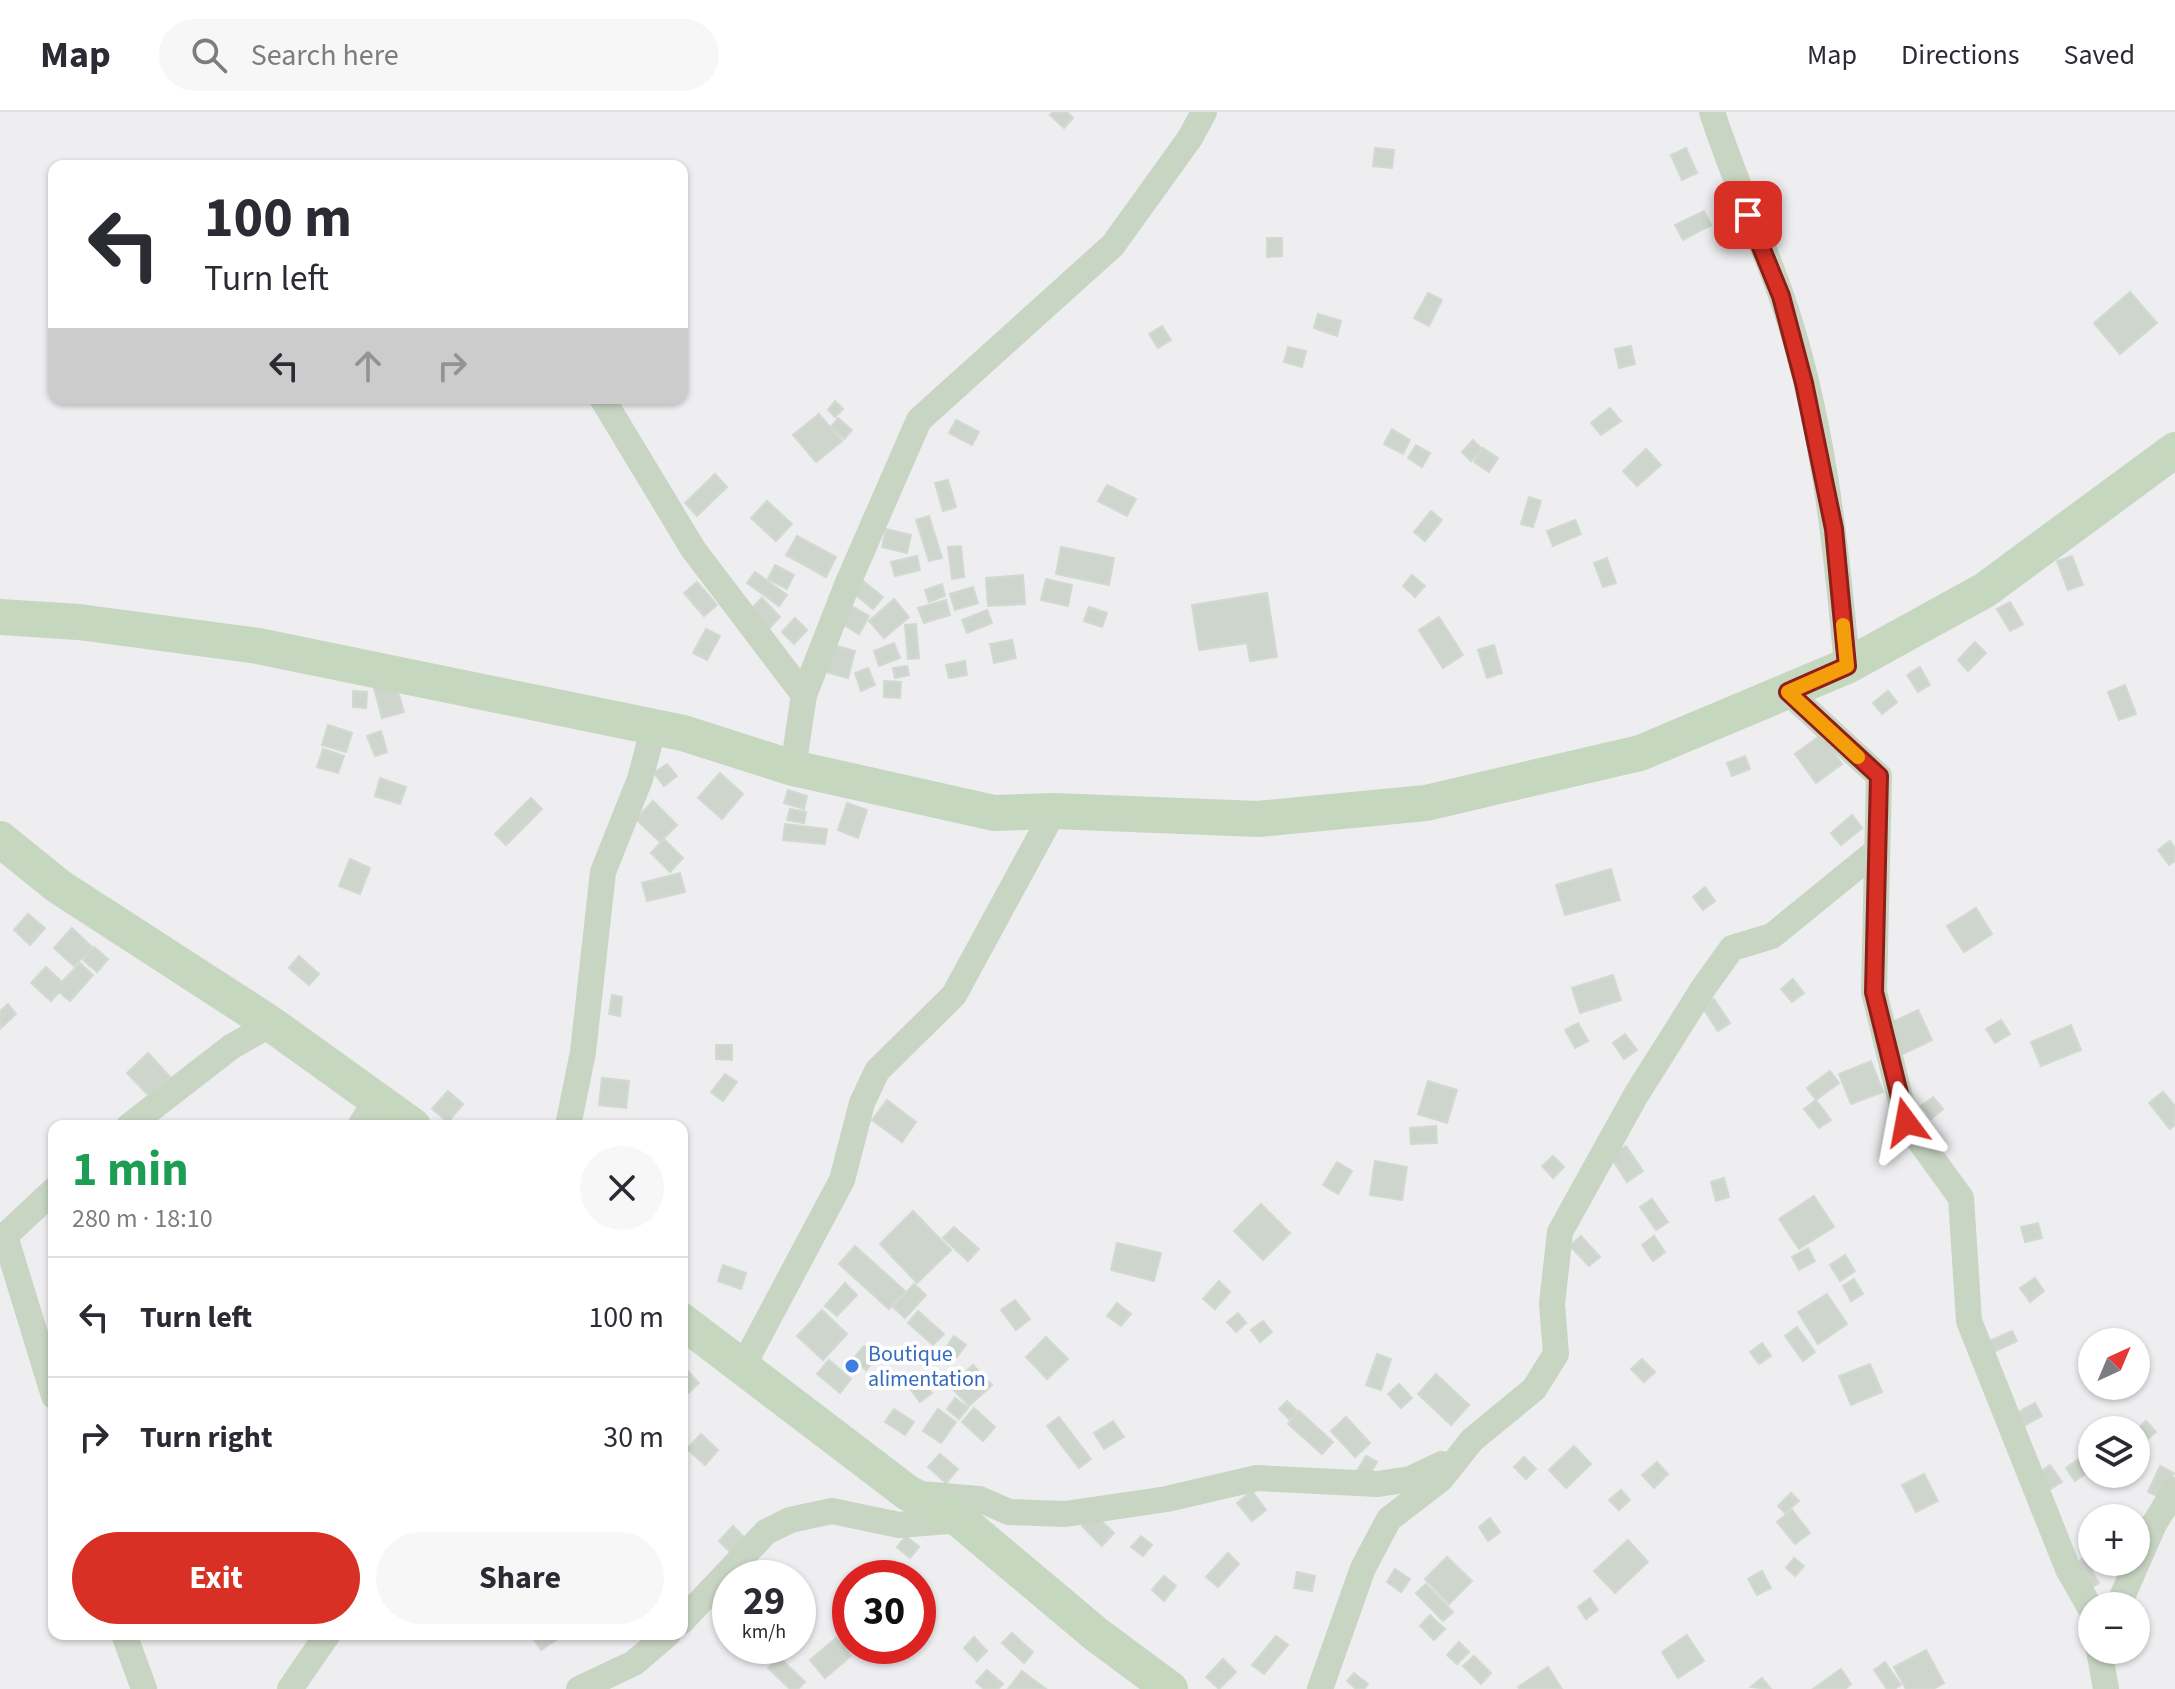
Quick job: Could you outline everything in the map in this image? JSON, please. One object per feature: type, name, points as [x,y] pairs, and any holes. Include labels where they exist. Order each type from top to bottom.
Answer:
[{"type":"main road","points":[[0,617],[79,622],[258,646],[683,733],[793,768],[994,813],[1054,811],[1258,819],[1426,803],[1640,753],[1847,666],[1985,590],[2175,450]]},
{"type":"main road","points":[[0,839],[58,886],[271,1024],[368,1113],[392,1120]]},
{"type":"main road","points":[[688,1326],[908,1493],[960,1520],[1097,1635],[1170,1689]]},
{"type":"street","points":[[793,768],[804,695],[847,585],[919,420],[1113,245],[1190,138],[1204,112]]},
{"type":"street","points":[[1190,138],[1219,112]]},
{"type":"street","points":[[1712,112],[1781,296],[1804,383],[1834,529],[1847,666]]},
{"type":"street","points":[[606,404],[693,549],[804,695]]},
{"type":"street","points":[[1788,692],[1879,776],[1874,992],[1906,1122],[1961,1198],[1969,1321],[2068,1569],[2081,1592]]},
{"type":"street","points":[[569,1120],[583,1052],[603,872],[640,779],[652,734],[683,733]]},
{"type":"street","points":[[748,1371],[842,1180],[862,1103],[877,1071],[954,995],[1054,811]]},
{"type":"street","points":[[1320,1689],[1363,1568],[1389,1519],[1398,1508],[1441,1479],[1472,1440],[1534,1389],[1556,1354],[1552,1304],[1560,1232],[1636,1095],[1704,987],[1732,948],[1772,936],[1875,852]]},
{"type":"street","points":[[137,1120],[231,1047],[271,1024]]},
{"type":"street","points":[[48,1196],[2,1238],[48,1378]]},
{"type":"street","points":[[908,1493],[979,1499],[1009,1512],[1065,1514],[1182,1496],[1257,1478],[1378,1484],[1410,1479],[1458,1457]]},
{"type":"street","points":[[2124,1592],[2154,1524],[2175,1490]]},
{"type":"street","points":[[688,1615],[766,1532],[790,1520],[832,1511],[899,1525],[960,1520]]},
{"type":"street","points":[[126,1640],[144,1689]]},
{"type":"street","points":[[290,1689],[324,1640]]},
{"type":"street","points":[[579,1689],[634,1663],[661,1640]]},
{"type":"street","points":[[2102,1664],[2106,1689]]},
{"type":"building","points":[[1053,112],[1067,112],[1073,118],[1064,128],[1050,115]]},
{"type":"building","points":[[1375,148],[1394,150],[1392,168],[1373,166]]},
{"type":"building","points":[[1686,148],[1697,173],[1682,180],[1671,155]]},
{"type":"building","points":[[1704,211],[1711,225],[1683,240],[1675,225]]},
{"type":"building","points":[[1267,238],[1282,238],[1282,256],[1267,257]]},
{"type":"building","points":[[2130,292],[2157,323],[2120,354],[2094,323]]},
{"type":"building","points":[[1428,293],[1442,300],[1429,326],[1414,318]]},
{"type":"building","points":[[1318,314],[1341,321],[1337,336],[1314,328]]},
{"type":"building","points":[[1162,326],[1171,340],[1158,348],[1149,334]]},
{"type":"building","points":[[1631,346],[1635,364],[1619,368],[1615,349]]},
{"type":"building","points":[[1288,347],[1306,351],[1302,367],[1284,362]]},
{"type":"building","points":[[835,401],[843,409],[835,417],[828,410]]},
{"type":"building","points":[[1610,408],[1621,421],[1601,435],[1591,423]]},
{"type":"building","points":[[819,414],[842,441],[816,462],[793,435]]},
{"type":"building","points":[[838,418],[852,430],[844,439],[831,427]]},
{"type":"building","points":[[956,420],[979,432],[972,445],[949,433]]},
{"type":"building","points":[[1392,429],[1410,440],[1403,454],[1384,444]]},
{"type":"building","points":[[1473,440],[1482,449],[1471,461],[1462,452]]},
{"type":"building","points":[[1416,445],[1430,453],[1422,467],[1408,458]]},
{"type":"building","points":[[1483,448],[1498,458],[1489,472],[1474,462]]},
{"type":"building","points":[[1646,449],[1661,465],[1637,486],[1623,471]]},
{"type":"building","points":[[715,474],[727,487],[697,516],[685,503]]},
{"type":"building","points":[[948,480],[956,507],[943,511],[935,483]]},
{"type":"building","points":[[1107,485],[1136,499],[1127,516],[1098,501]]},
{"type":"building","points":[[1529,497],[1541,501],[1533,527],[1521,524]]},
{"type":"building","points":[[767,501],[792,524],[776,541],[751,518]]},
{"type":"building","points":[[1431,511],[1442,520],[1425,541],[1414,532]]},
{"type":"building","points":[[929,516],[942,558],[929,561],[916,520]]},
{"type":"building","points":[[1575,520],[1581,534],[1553,546],[1547,531]]},
{"type":"building","points":[[886,529],[911,535],[907,553],[882,547]]},
{"type":"building","points":[[797,536],[836,557],[826,577],[786,555]]},
{"type":"building","points":[[961,546],[964,577],[952,579],[948,547]]},
{"type":"building","points":[[1061,547],[1114,558],[1109,585],[1056,574]]},
{"type":"building","points":[[917,556],[920,570],[895,576],[891,562]]},
{"type":"building","points":[[2072,556],[2083,585],[2068,590],[2057,561]]},
{"type":"building","points":[[1607,558],[1616,583],[1603,587],[1594,563]]},
{"type":"building","points":[[775,565],[794,575],[787,589],[768,579]]},
{"type":"building","points":[[755,572],[787,595],[779,606],[747,583]]},
{"type":"building","points":[[1023,575],[1025,604],[988,606],[986,578]]},
{"type":"building","points":[[1412,575],[1425,586],[1415,597],[1403,586]]},
{"type":"building","points":[[1046,579],[1072,585],[1068,606],[1041,600]]},
{"type":"building","points":[[862,580],[883,597],[873,609],[852,592]]},
{"type":"building","points":[[697,582],[717,605],[704,616],[684,593]]},
{"type":"building","points":[[942,584],[945,596],[929,602],[925,590]]},
{"type":"building","points":[[973,587],[978,603],[955,610],[950,594]]},
{"type":"building","points":[[1267,593],[1277,657],[1250,661],[1247,643],[1199,650],[1192,605]]},
{"type":"building","points":[[762,598],[780,617],[763,635],[744,616]]},
{"type":"building","points":[[894,599],[909,617],[884,638],[869,621]]},
{"type":"building","points":[[946,600],[950,615],[924,623],[918,608]]},
{"type":"building","points":[[2010,602],[2023,624],[2010,631],[1997,609]]},
{"type":"building","points":[[850,605],[869,616],[859,634],[839,622]]},
{"type":"building","points":[[1089,607],[1107,613],[1102,627],[1084,621]]},
{"type":"building","points":[[987,610],[992,623],[967,633],[962,620]]},
{"type":"building","points":[[1439,617],[1463,655],[1443,668],[1419,630]]},
{"type":"building","points":[[795,618],[807,630],[794,644],[782,632]]},
{"type":"building","points":[[916,624],[919,658],[908,659],[905,625]]},
{"type":"building","points":[[706,629],[720,636],[707,660],[693,653]]},
{"type":"building","points":[[1012,640],[1016,658],[994,663],[990,644]]},
{"type":"building","points":[[1975,642],[1986,653],[1968,671],[1958,660]]},
{"type":"building","points":[[826,643],[855,651],[848,678],[819,670]]},
{"type":"building","points":[[894,643],[900,658],[879,666],[874,651]]},
{"type":"building","points":[[1494,645],[1502,673],[1487,678],[1478,650]]},
{"type":"building","points":[[965,661],[967,675],[949,678],[946,665]]},
{"type":"building","points":[[907,666],[909,675],[895,678],[893,668]]},
{"type":"building","points":[[1920,667],[1930,685],[1918,692],[1907,675]]},
{"type":"building","points":[[868,668],[875,685],[861,691],[855,673]]},
{"type":"building","points":[[884,681],[901,682],[900,698],[884,697]]},
{"type":"building","points":[[395,682],[404,712],[382,718],[374,688]]},
{"type":"building","points":[[2125,685],[2136,714],[2119,720],[2108,692]]},
{"type":"building","points":[[353,691],[367,692],[366,708],[353,707]]},
{"type":"building","points":[[1888,691],[1897,702],[1882,714],[1873,703]]},
{"type":"building","points":[[328,725],[352,733],[346,752],[322,745]]},
{"type":"building","points":[[381,731],[387,752],[375,756],[367,736]]},
{"type":"building","points":[[1821,735],[1842,764],[1816,783],[1795,754]]},
{"type":"building","points":[[323,749],[344,756],[338,773],[317,767]]},
{"type":"building","points":[[1745,756],[1750,769],[1732,776],[1727,763]]},
{"type":"building","points":[[667,764],[677,776],[664,786],[654,773]]},
{"type":"building","points":[[720,773],[743,794],[722,819],[698,798]]},
{"type":"building","points":[[380,778],[406,787],[400,804],[375,796]]},
{"type":"building","points":[[788,790],[807,796],[804,809],[784,803]]},
{"type":"building","points":[[531,798],[542,809],[506,845],[495,834]]},
{"type":"building","points":[[653,801],[677,825],[660,842],[636,819]]},
{"type":"building","points":[[847,803],[867,810],[858,838],[838,830]]},
{"type":"building","points":[[790,809],[806,812],[804,823],[787,820]]},
{"type":"building","points":[[1852,815],[1862,828],[1841,845],[1831,833]]},
{"type":"building","points":[[785,824],[827,829],[825,844],[783,840]]},
{"type":"building","points":[[664,839],[683,858],[670,872],[651,853]]},
{"type":"building","points":[[2170,841],[2175,848],[2175,861],[2169,865],[2158,850]]},
{"type":"building","points":[[350,859],[370,868],[360,894],[339,886]]},
{"type":"building","points":[[1611,869],[1620,900],[1565,915],[1556,885]]},
{"type":"building","points":[[680,873],[685,892],[647,901],[642,883]]},
{"type":"building","points":[[1705,887],[1715,901],[1703,910],[1693,897]]},
{"type":"building","points":[[1976,908],[1992,934],[1964,952],[1947,926]]},
{"type":"building","points":[[28,914],[45,928],[30,945],[14,930]]},
{"type":"building","points":[[72,928],[92,947],[74,966],[54,948]]},
{"type":"building","points":[[94,947],[108,959],[97,972],[83,960]]},
{"type":"building","points":[[299,956],[319,974],[309,985],[289,968]]},
{"type":"building","points":[[80,963],[93,975],[70,1001],[59,992],[51,1001],[31,983],[46,967],[62,982]]},
{"type":"building","points":[[1613,975],[1621,1000],[1580,1013],[1572,988]]},
{"type":"building","points":[[1793,979],[1804,993],[1792,1002],[1781,989]]},
{"type":"building","points":[[612,995],[622,997],[620,1016],[609,1014]]},
{"type":"building","points":[[1714,999],[1730,1023],[1718,1031],[1702,1007]]},
{"type":"building","points":[[8,1004],[16,1014],[0,1029],[0,1011]]},
{"type":"building","points":[[1918,1010],[1932,1040],[1899,1056],[1884,1026]]},
{"type":"building","points":[[2001,1020],[2010,1034],[1995,1043],[1986,1029]]},
{"type":"building","points":[[1578,1023],[1588,1041],[1575,1048],[1565,1030]]},
{"type":"building","points":[[2071,1025],[2081,1050],[2041,1066],[2031,1042]]},
{"type":"building","points":[[1625,1034],[1637,1050],[1624,1059],[1613,1043]]},
{"type":"building","points":[[716,1045],[732,1045],[732,1060],[716,1059]]},
{"type":"building","points":[[148,1053],[170,1077],[149,1096],[127,1073]]},
{"type":"building","points":[[1871,1061],[1883,1092],[1851,1104],[1839,1074]]},
{"type":"building","points":[[1830,1071],[1839,1083],[1816,1100],[1807,1088]]},
{"type":"building","points":[[725,1074],[737,1082],[723,1101],[711,1092]]},
{"type":"building","points":[[602,1078],[629,1081],[626,1108],[599,1105]]},
{"type":"building","points":[[1428,1081],[1457,1090],[1447,1123],[1418,1114]]},
{"type":"building","points":[[448,1091],[463,1104],[450,1120],[432,1109]]},
{"type":"building","points":[[2163,1092],[2175,1106],[2175,1125],[2170,1129],[2149,1103]]},
{"type":"building","points":[[1933,1097],[1943,1109],[1931,1119],[1921,1106]]},
{"type":"building","points":[[887,1100],[916,1122],[902,1142],[872,1120]]},
{"type":"building","points":[[1816,1100],[1831,1120],[1819,1128],[1804,1109]]},
{"type":"building","points":[[1436,1126],[1437,1143],[1411,1144],[1410,1128]]},
{"type":"building","points":[[1626,1146],[1643,1171],[1627,1182],[1610,1156]]},
{"type":"building","points":[[1553,1156],[1564,1167],[1553,1178],[1542,1166]]},
{"type":"building","points":[[1375,1161],[1407,1167],[1402,1200],[1370,1195]]},
{"type":"building","points":[[1337,1162],[1352,1171],[1338,1194],[1323,1185]]},
{"type":"building","points":[[1724,1178],[1729,1197],[1716,1201],[1711,1182]]},
{"type":"building","points":[[1814,1196],[1834,1227],[1799,1249],[1779,1219]]},
{"type":"building","points":[[1652,1199],[1668,1222],[1656,1230],[1640,1207]]},
{"type":"building","points":[[1261,1204],[1290,1233],[1263,1260],[1234,1231]]},
{"type":"building","points":[[913,1211],[951,1250],[917,1283],[880,1244]]},
{"type":"building","points":[[2038,1223],[2042,1238],[2025,1242],[2021,1227]]},
{"type":"building","points":[[954,1227],[979,1249],[968,1261],[943,1238]]},
{"type":"building","points":[[1581,1236],[1600,1257],[1589,1266],[1570,1246]]},
{"type":"building","points":[[1654,1236],[1665,1252],[1653,1261],[1642,1245]]},
{"type":"building","points":[[1117,1243],[1161,1253],[1154,1281],[1111,1270]]},
{"type":"building","points":[[855,1246],[905,1291],[889,1309],[839,1264]]},
{"type":"building","points":[[1808,1248],[1815,1261],[1799,1270],[1792,1257]]},
{"type":"building","points":[[1845,1255],[1855,1271],[1840,1281],[1830,1265]]},
{"type":"building","points":[[723,1265],[746,1273],[741,1289],[718,1281]]},
{"type":"building","points":[[2035,1278],[2044,1291],[2030,1302],[2020,1288]]},
{"type":"building","points":[[1854,1279],[1863,1294],[1851,1301],[1843,1286]]},
{"type":"building","points":[[1219,1281],[1230,1292],[1215,1309],[1203,1299]]},
{"type":"building","points":[[845,1283],[857,1295],[837,1316],[825,1306]]},
{"type":"building","points":[[914,1284],[926,1295],[905,1318],[893,1307]]},
{"type":"building","points":[[1827,1294],[1847,1324],[1818,1344],[1798,1312]]},
{"type":"building","points":[[1015,1300],[1030,1319],[1016,1330],[1001,1310]]},
{"type":"building","points":[[1117,1303],[1131,1314],[1121,1326],[1107,1316]]},
{"type":"building","points":[[822,1310],[847,1334],[823,1360],[797,1336]]},
{"type":"building","points":[[918,1311],[944,1334],[933,1345],[908,1323]]},
{"type":"building","points":[[1238,1313],[1246,1323],[1236,1332],[1227,1322]]},
{"type":"building","points":[[1263,1321],[1272,1332],[1260,1342],[1251,1330]]},
{"type":"building","points":[[1797,1327],[1815,1352],[1803,1361],[1785,1336]]},
{"type":"building","points":[[2012,1331],[2017,1341],[1994,1352],[1989,1341]]},
{"type":"building","points":[[954,1336],[966,1345],[957,1357],[945,1349]]},
{"type":"building","points":[[1046,1337],[1068,1359],[1047,1379],[1026,1357]]},
{"type":"building","points":[[1762,1343],[1771,1356],[1759,1364],[1750,1352]]},
{"type":"building","points":[[864,1346],[877,1357],[866,1370],[853,1359]]},
{"type":"building","points":[[1377,1354],[1391,1359],[1381,1390],[1366,1385]]},
{"type":"building","points":[[1642,1359],[1655,1372],[1644,1382],[1631,1369]]},
{"type":"building","points":[[829,1360],[851,1379],[840,1393],[817,1374]]},
{"type":"building","points":[[1870,1364],[1882,1392],[1851,1405],[1839,1376]]},
{"type":"building","points":[[973,1365],[992,1385],[969,1406],[950,1386]]},
{"type":"building","points":[[688,1371],[699,1383],[688,1393]]},
{"type":"building","points":[[1436,1374],[1469,1405],[1451,1425],[1418,1394]]},
{"type":"building","points":[[923,1381],[932,1393],[920,1402],[911,1390]]},
{"type":"building","points":[[1399,1384],[1412,1398],[1401,1408],[1388,1394]]},
{"type":"building","points":[[955,1398],[968,1408],[959,1419],[947,1409]]},
{"type":"building","points":[[1287,1401],[1297,1411],[1289,1419],[1279,1409]]},
{"type":"building","points":[[2035,1403],[2042,1416],[2018,1429],[2011,1416]]},
{"type":"building","points":[[974,1408],[995,1427],[983,1441],[962,1422]]},
{"type":"building","points":[[894,1409],[914,1422],[905,1435],[885,1422]]},
{"type":"building","points":[[938,1409],[956,1422],[941,1443],[923,1431]]},
{"type":"building","points":[[1299,1411],[1333,1442],[1322,1454],[1288,1424]]},
{"type":"building","points":[[1059,1417],[1091,1459],[1079,1468],[1047,1426]]},
{"type":"building","points":[[1346,1417],[1370,1443],[1355,1457],[1331,1431]]},
{"type":"building","points":[[1113,1421],[1124,1437],[1104,1449],[1094,1433]]},
{"type":"building","points":[[701,1434],[718,1450],[705,1465],[688,1448]]},
{"type":"building","points":[[1574,1446],[1591,1464],[1566,1488],[1549,1470]]},
{"type":"building","points":[[940,1454],[958,1469],[946,1483],[928,1467]]},
{"type":"building","points":[[1366,1456],[1377,1462],[1368,1478],[1357,1471]]},
{"type":"building","points":[[1524,1457],[1536,1469],[1526,1479],[1514,1467]]},
{"type":"building","points":[[2078,1460],[2078,1479],[2075,1481],[2066,1468]]},
{"type":"building","points":[[1657,1462],[1668,1474],[1654,1488],[1642,1475]]},
{"type":"building","points":[[2050,1465],[2062,1482],[2049,1490],[2038,1473]]},
{"type":"building","points":[[2160,1466],[2174,1473],[2162,1498],[2148,1492]]},
{"type":"building","points":[[1924,1474],[1938,1501],[1916,1512],[1902,1485]]},
{"type":"building","points":[[1621,1490],[1630,1500],[1619,1510],[1609,1500]]},
{"type":"building","points":[[1252,1491],[1266,1510],[1252,1521],[1237,1503]]},
{"type":"building","points":[[1791,1493],[1799,1501],[1785,1513],[1778,1506]]},
{"type":"building","points":[[1792,1510],[1810,1533],[1795,1544],[1777,1522]]},
{"type":"building","points":[[1094,1514],[1114,1533],[1102,1546],[1082,1526]]},
{"type":"building","points":[[1490,1518],[1500,1532],[1488,1541],[1479,1527]]},
{"type":"building","points":[[733,1526],[746,1539],[732,1554],[719,1541]]},
{"type":"building","points":[[906,1536],[919,1547],[910,1558],[897,1547]]},
{"type":"building","points":[[1141,1536],[1152,1545],[1143,1556],[1131,1547]]},
{"type":"building","points":[[1628,1540],[1648,1562],[1615,1593],[1594,1571]]},
{"type":"building","points":[[1228,1553],[1239,1564],[1218,1587],[1206,1577]]},
{"type":"building","points":[[1447,1557],[1472,1581],[1449,1604],[1425,1579]]},
{"type":"building","points":[[1794,1558],[1804,1566],[1795,1576],[1786,1568]]},
{"type":"building","points":[[2078,1562],[2078,1576],[2095,1576],[2099,1583],[2086,1591],[2071,1566]]},
{"type":"building","points":[[1395,1569],[1410,1579],[1401,1592],[1387,1582]]},
{"type":"building","points":[[1762,1571],[1771,1588],[1757,1595],[1748,1579]]},
{"type":"building","points":[[1297,1572],[1315,1576],[1312,1591],[1294,1588]]},
{"type":"building","points":[[1164,1576],[1176,1586],[1164,1601],[1152,1590]]},
{"type":"building","points":[[1426,1584],[1453,1612],[1443,1621],[1416,1593]]},
{"type":"building","points":[[1590,1598],[1598,1610],[1586,1619],[1578,1607]]},
{"type":"building","points":[[1430,1615],[1445,1629],[1434,1640],[1420,1626]]},
{"type":"building","points":[[1012,1633],[1033,1652],[1024,1663],[1002,1643]]},
{"type":"building","points":[[1687,1635],[1704,1661],[1678,1678],[1662,1652]]},
{"type":"building","points":[[1276,1636],[1288,1645],[1264,1674],[1252,1665]]},
{"type":"building","points":[[974,1637],[987,1651],[977,1661],[964,1648]]},
{"type":"building","points":[[534,1640],[556,1640],[541,1650]]},
{"type":"building","points":[[832,1641],[832,1664],[842,1664],[825,1678],[813,1664],[816,1664],[816,1655]]},
{"type":"building","points":[[1459,1642],[1469,1652],[1457,1664],[1447,1655]]},
{"type":"building","points":[[1926,1650],[1944,1683],[1933,1689],[1906,1689],[1894,1667]]},
{"type":"building","points":[[1474,1656],[1491,1673],[1481,1684],[1463,1666]]},
{"type":"building","points":[[1223,1659],[1236,1672],[1219,1689],[1206,1677]]},
{"type":"building","points":[[1885,1662],[1901,1685],[1894,1689],[1887,1689],[1874,1670]]},
{"type":"building","points":[[772,1664],[786,1664],[805,1682],[798,1689],[790,1689],[768,1668]]},
{"type":"building","points":[[1548,1667],[1562,1689],[1518,1687]]},
{"type":"building","points":[[1841,1669],[1851,1684],[1845,1689],[1813,1689]]},
{"type":"building","points":[[987,1670],[1003,1684],[998,1689],[984,1689],[976,1682]]},
{"type":"building","points":[[1022,1671],[1046,1689],[1008,1689]]},
{"type":"building","points":[[1354,1673],[1368,1684],[1364,1689],[1356,1689],[1347,1681]]},
{"type":"building","points":[[1762,1678],[1771,1689],[1751,1687]]},
{"type":"slow traffic","points":[[1843,625],[1847,666],[1788,692],[1858,757]]},
{"type":"place","name":"Boutique alimentation","points":[[852,1366]]},
{"type":"route","points":[[1748,215],[1781,296],[1804,383],[1834,529],[1847,666],[1788,692],[1879,776],[1874,992],[1906,1122]]}]
